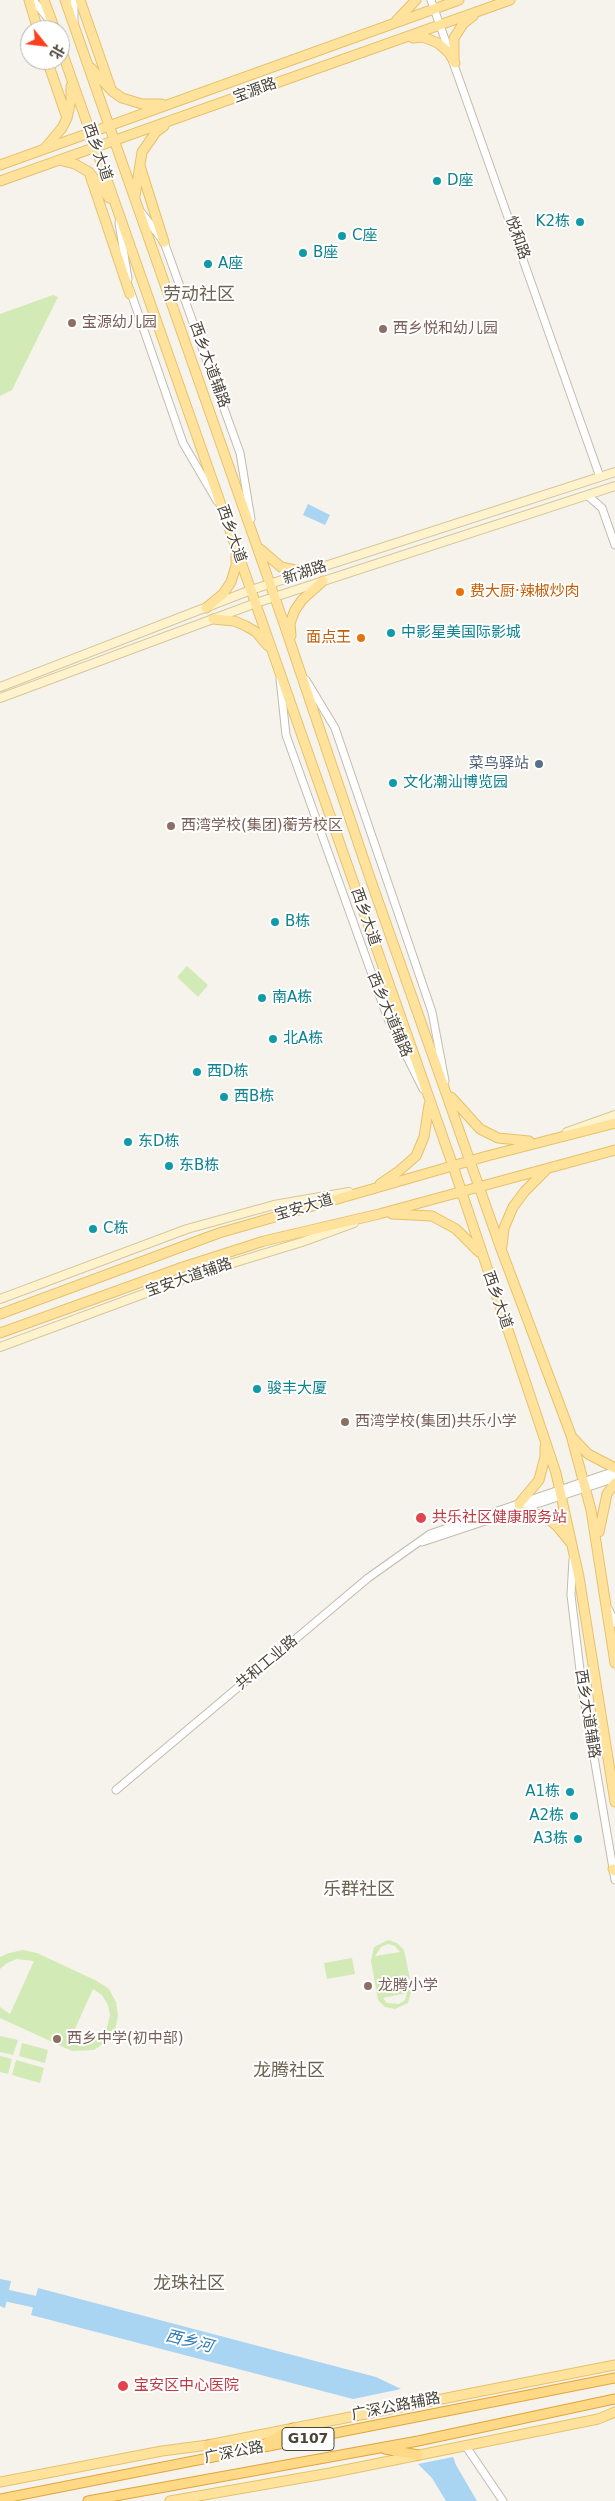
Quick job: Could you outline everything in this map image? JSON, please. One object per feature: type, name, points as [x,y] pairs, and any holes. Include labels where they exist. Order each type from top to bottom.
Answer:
[{"type":"highway","name":"广深公路","points":[[0,2499],[615,2378]]},
{"type":"highway","name":"广深公路","points":[[88,2501],[380,2448],[615,2399]]},
{"type":"highway","points":[[208,2446],[256,2449],[292,2428]]},
{"type":"highway","points":[[380,2448],[418,2455]]},
{"type":"main road","points":[[29,0],[35,20]]},
{"type":"main road","points":[[44,0],[51,20]]},
{"type":"main road","name":"西乡大道","points":[[65,0],[135,204],[275,597],[370,878],[447,1091],[501,1249],[571,1435],[585,1485],[597,1545],[615,1663]]},
{"type":"main road","points":[[80,0],[112,91]]},
{"type":"main road","points":[[386,28],[401,17],[416,0]]},
{"type":"main road","name":"宝源路","points":[[0,165],[386,28],[433,4],[459,0]]},
{"type":"main road","name":"宝源路","points":[[0,181],[510,0]]},
{"type":"main road","points":[[455,63],[453,45],[458,30],[470,17],[483,9]]},
{"type":"main road","points":[[386,44],[411,38],[430,39],[443,47],[455,63]]},
{"type":"main road","points":[[86,60],[112,91],[130,102],[142,104],[177,102]]},
{"type":"main road","points":[[51,70],[67,118]]},
{"type":"main road","points":[[44,150],[62,128],[67,118],[71,100],[69,71]]},
{"type":"main road","name":"西乡大道","points":[[69,71],[117,213],[453,1166],[460,1192],[544,1439],[561,1493],[573,1547],[615,1802]]},
{"type":"main road","points":[[135,204],[142,152],[156,132],[183,116]]},
{"type":"main road","points":[[25,156],[32,157],[35,161],[35,166],[30,170]]},
{"type":"main road","points":[[59,160],[75,164],[89,172],[101,186],[117,213]]},
{"type":"main road","points":[[139,164],[164,242]]},
{"type":"main road","points":[[89,172],[130,294]]},
{"type":"main road","name":"新湖路","points":[[0,687],[251,590],[615,472]]},
{"type":"main road","name":"新湖路","points":[[0,698],[256,603],[615,486]]},
{"type":"main road","points":[[255,541],[268,558],[281,567],[295,570],[318,569]]},
{"type":"main road","points":[[206,608],[223,594],[231,582],[236,566],[235,544]]},
{"type":"main road","points":[[291,646],[290,623],[295,610],[302,600],[323,581]]},
{"type":"main road","points":[[213,619],[234,621],[246,626],[262,638],[274,656]]},
{"type":"main road","points":[[447,1091],[470,1120],[498,1138],[521,1141],[542,1140],[615,1114]]},
{"type":"main road","points":[[0,1298],[187,1229],[291,1201],[374,1189],[400,1171],[416,1156],[424,1137],[429,1101]]},
{"type":"main road","name":"宝安大道","points":[[0,1314],[209,1237],[542,1140],[615,1123]]},
{"type":"main road","name":"宝安大道","points":[[0,1333],[60,1310],[264,1241],[379,1214],[613,1151]]},
{"type":"main road","points":[[501,1249],[504,1228],[513,1207],[525,1191],[547,1170]]},
{"type":"main road","points":[[379,1214],[432,1216],[456,1230],[481,1254]]},
{"type":"main road","name":"宝安大道辅路","points":[[0,1347],[200,1273],[302,1242],[379,1214]]},
{"type":"main road","points":[[571,1435],[588,1454],[615,1469]]},
{"type":"main road","points":[[544,1439],[545,1457],[539,1480],[519,1508],[545,1516],[562,1532],[573,1547]]},
{"type":"main road","points":[[597,1545],[600,1518],[607,1494],[615,1482]]},
{"type":"main road","name":"广深公路辅路","points":[[0,2482],[162,2451],[208,2446],[613,2365]]},
{"type":"main road","points":[[170,2501],[418,2455],[615,2414]]},
{"type":"street","points":[[33,0],[48,20]]},
{"type":"street","points":[[74,0],[74,27]]},
{"type":"street","name":"悦和路","points":[[433,4],[600,477]]},
{"type":"street","name":"西乡大道辅路","points":[[135,204],[164,242],[240,453],[255,541]]},
{"type":"street","points":[[117,213],[130,294],[183,443],[224,514]]},
{"type":"street","points":[[587,495],[602,508],[615,545]]},
{"type":"street","name":"西乡大道辅路","points":[[278,668],[286,735],[388,1019],[429,1101]]},
{"type":"street","points":[[299,670],[335,728],[429,1002],[447,1091]]},
{"type":"street","name":"共和工业路","points":[[585,1485],[615,1469]]},
{"type":"street","name":"共和工业路","points":[[116,1790],[368,1578],[421,1542],[585,1485],[615,1478]]},
{"type":"street","name":"西乡大道辅路","points":[[573,1547],[571,1595],[615,1880]]},
{"type":"street","points":[[605,1601],[615,1623]]},
{"type":"street","points":[[465,2445],[503,2501]]},
{"type":"green space","points":[[53,295],[58,297],[12,390],[0,396],[0,314]]},
{"type":"green space","points":[[187,966],[208,985],[198,997],[177,977]]},
{"type":"green space","points":[[388,1940],[397,1943],[404,1950],[412,1989],[408,2003],[395,2009],[385,2007],[378,2000],[371,1961],[374,1947]],"holes":[[[388,1944],[395,1946],[400,1952],[375,1956],[381,1947]],[[407,1993],[405,2000],[399,2004],[387,2003],[383,1998]]]},
{"type":"green space","points":[[23,1950],[37,1953],[97,1981],[109,1989],[116,2002],[118,2016],[115,2030],[106,2042],[94,2050],[72,2051],[0,2018],[0,2007],[10,2014],[34,1961],[17,1959],[7,1963],[0,1969],[0,1957]],"holes":[[[93,1989],[102,1995],[108,2005],[110,2016],[107,2027],[101,2036],[91,2042],[80,2044],[69,2042]]]},
{"type":"green space","points":[[352,1958],[355,1974],[327,1979],[324,1963]]},
{"type":"green space","points":[[0,2036],[18,2040],[13,2055],[0,2052]]},
{"type":"green space","points":[[22,2043],[48,2050],[45,2063],[19,2056]]},
{"type":"green space","points":[[0,2056],[12,2059],[8,2074],[0,2072]]},
{"type":"green space","points":[[16,2060],[44,2068],[40,2083],[12,2075]]},
{"type":"water","points":[[308,504],[330,515],[325,525],[303,515]]},
{"type":"water","points":[[0,2279],[11,2281],[5,2308],[0,2306]]},
{"type":"water","points":[[38,2288],[376,2377],[401,2389],[353,2399],[31,2315]]},
{"type":"water","points":[[453,2457],[477,2501],[446,2501],[432,2478],[418,2464]]},
{"type":"waterway","name":"西乡河","points":[[0,2294],[50,2305]]},
{"type":"place","name":"D座","points":[[437,181]]},
{"type":"place","name":"K2栋","points":[[580,222]]},
{"type":"place","name":"C座","points":[[342,236]]},
{"type":"place","name":"B座","points":[[303,253]]},
{"type":"place","name":"A座","points":[[208,264]]},
{"type":"place","name":"宝源幼儿园","points":[[72,323]]},
{"type":"place","name":"西乡悦和幼儿园","points":[[383,329]]},
{"type":"place","name":"费大厨·辣椒炒肉","points":[[460,592]]},
{"type":"place","name":"中影星美国际影城","points":[[391,633]]},
{"type":"place","name":"面点王","points":[[361,638]]},
{"type":"place","name":"菜鸟驿站","points":[[539,764]]},
{"type":"place","name":"文化潮汕博览园","points":[[393,783]]},
{"type":"place","name":"西湾学校(集团)蘅芳校区","points":[[171,826]]},
{"type":"place","name":"B栋","points":[[275,922]]},
{"type":"place","name":"南A栋","points":[[262,998]]},
{"type":"place","name":"北A栋","points":[[273,1039]]},
{"type":"place","name":"西D栋","points":[[197,1072]]},
{"type":"place","name":"西B栋","points":[[224,1097]]},
{"type":"place","name":"东D栋","points":[[128,1142]]},
{"type":"place","name":"东B栋","points":[[169,1166]]},
{"type":"place","name":"C栋","points":[[93,1229]]},
{"type":"place","name":"骏丰大厦","points":[[257,1389]]},
{"type":"place","name":"西湾学校(集团)共乐小学","points":[[345,1422]]},
{"type":"place","name":"共乐社区健康服务站","points":[[421,1518]]},
{"type":"place","name":"A1栋","points":[[570,1792]]},
{"type":"place","name":"A2栋","points":[[574,1816]]},
{"type":"place","name":"A3栋","points":[[578,1839]]},
{"type":"place","name":"龙腾小学","points":[[368,1986]]},
{"type":"place","name":"西乡中学(初中部)","points":[[57,2039]]},
{"type":"place","name":"宝安区中心医院","points":[[123,2386]]},
{"type":"district","name":"劳动社区","points":[[199,295]]},
{"type":"district","name":"乐群社区","points":[[359,1890]]},
{"type":"district","name":"龙腾社区","points":[[289,2071]]},
{"type":"district","name":"龙珠社区","points":[[189,2284]]}]
